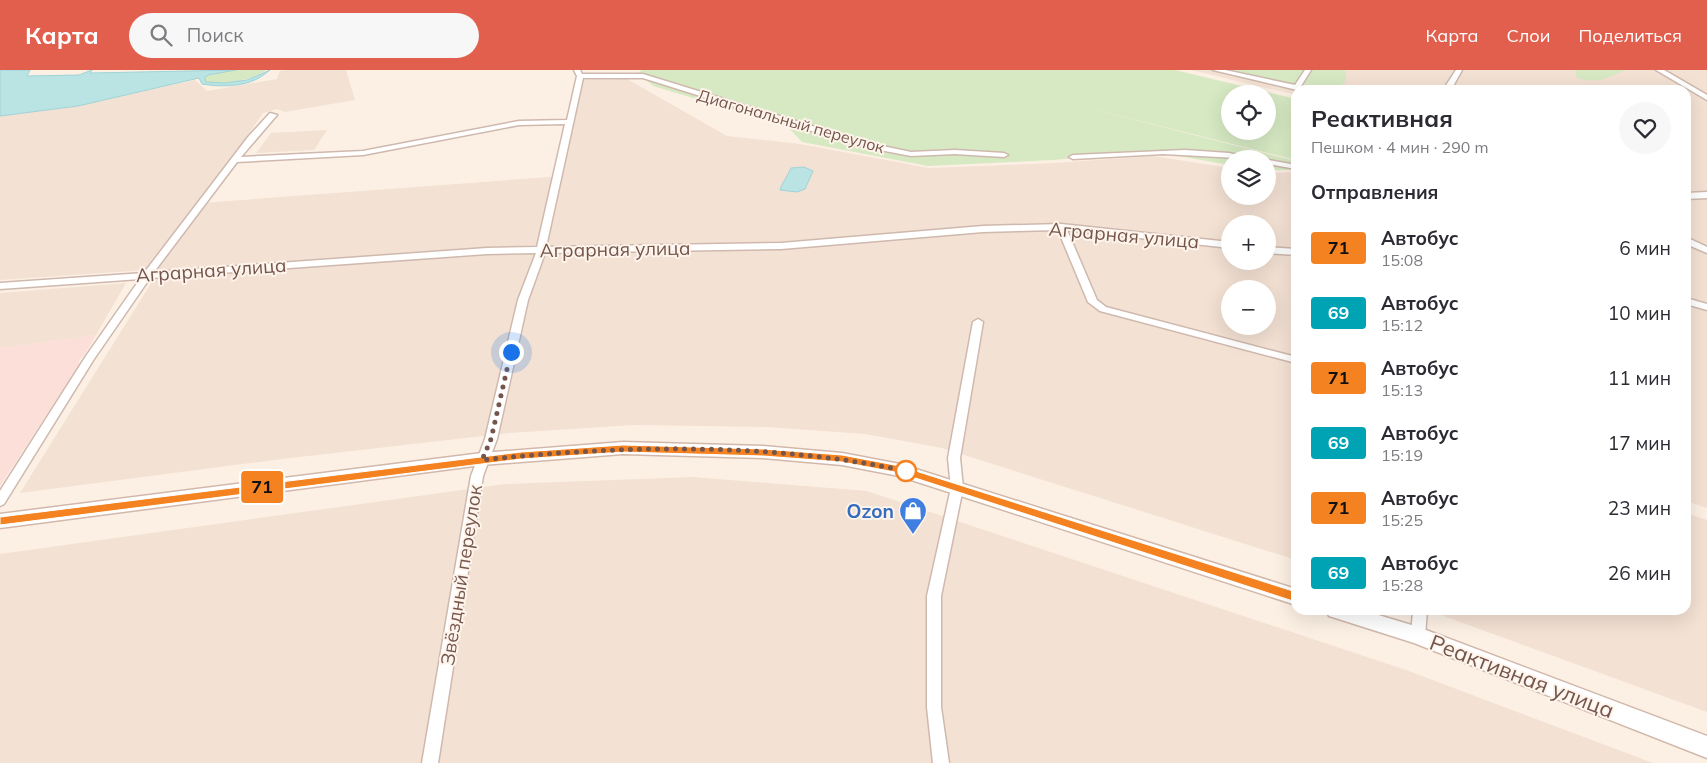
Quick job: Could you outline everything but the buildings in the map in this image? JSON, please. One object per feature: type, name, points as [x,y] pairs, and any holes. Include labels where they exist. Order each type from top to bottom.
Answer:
[{"type":"main road","points":[[0,521],[482,460],[623,448],[763,452],[842,459],[900,470],[1291,595]]},
{"type":"main road","name":"Реактивная улица","points":[[1352,615],[1418,636],[1707,747]]},
{"type":"street","points":[[1216,70],[1291,87]]},
{"type":"street","points":[[1298,85],[1308,70]]},
{"type":"street","points":[[1450,85],[1459,70]]},
{"type":"street","points":[[1660,70],[1686,85]]},
{"type":"street","name":"Звёздный переулок","points":[[430,763],[477,476],[491,439],[524,300],[541,251],[578,73]]},
{"type":"street","name":"Диагональный переулок","points":[[578,73],[642,76],[835,136],[911,154],[955,152],[1004,155]]},
{"type":"street","points":[[1691,88],[1707,98]]},
{"type":"street","points":[[1691,94],[1707,91]]},
{"type":"street","points":[[0,501],[90,358],[148,274],[272,115]]},
{"type":"street","points":[[236,160],[364,153],[519,124],[568,122]]},
{"type":"street","points":[[1073,157],[1167,151],[1221,154]]},
{"type":"street","points":[[1276,163],[1291,166]]},
{"type":"street","points":[[1691,196],[1707,196]]},
{"type":"street","points":[[1061,227],[1093,302],[1103,309],[1291,359]]},
{"type":"street","name":"Аграрная улица","points":[[0,286],[487,251],[781,246],[982,229],[1061,227],[1221,244]]},
{"type":"street","points":[[1691,242],[1707,250]]},
{"type":"street","points":[[1276,251],[1291,252]]},
{"type":"street","points":[[1691,302],[1707,307]]},
{"type":"street","points":[[941,763],[934,707],[934,596],[956,488],[954,458],[978,322]]},
{"type":"street","points":[[1418,636],[1420,615]]},
{"type":"shaded area","points":[[346,70],[355,100],[285,112],[277,109],[263,113],[201,203],[563,176],[583,80],[627,79],[727,136],[800,144],[929,168],[1055,163],[1153,156],[1221,167],[1221,205],[1276,205],[1276,173],[1291,172],[1291,558],[942,448],[865,434],[767,427],[634,425],[509,433],[282,459],[20,493],[160,269],[0,280],[0,116],[78,106],[195,80],[207,91],[277,79],[280,71]]},
{"type":"shaded area","points":[[1191,70],[1707,70],[1707,508],[1691,503],[1691,85],[1291,85],[1291,94],[1276,90],[1276,85],[1254,85]]},
{"type":"shaded area","points":[[327,130],[314,150],[256,153],[271,133]]},
{"type":"shaded area","points":[[126,283],[96,335],[0,348],[0,293]]},
{"type":"shaded area","points":[[96,335],[85,354],[79,360],[79,365],[0,486],[0,348]]},
{"type":"shaded area","points":[[692,477],[867,491],[1406,670],[1653,763],[0,763],[0,554],[505,484]]},
{"type":"shaded area","points":[[1691,515],[1707,520],[1707,712],[1441,615],[1691,615]]},
{"type":"green space","points":[[236,70],[266,70],[252,77],[237,81],[222,83],[206,82],[205,78],[208,75]]},
{"type":"green space","points":[[642,70],[1175,70],[1238,85],[1221,85],[1221,140],[1276,140],[1276,94],[1291,98],[1291,159],[1276,155],[1276,150],[1256,150],[1068,103],[1253,150],[1221,150],[1221,163],[1150,151],[1053,160],[928,166],[802,142],[787,126],[653,86],[638,73]]},
{"type":"green space","points":[[1207,70],[1345,70],[1346,80],[1342,85],[1291,85],[1291,88]]},
{"type":"green space","points":[[1575,70],[1625,70],[1607,78],[1589,80],[1576,77]]},
{"type":"green space","points":[[1276,156],[1291,160],[1291,170],[1276,170]]},
{"type":"water","points":[[0,70],[30,70],[27,76],[79,75],[92,70],[90,73],[236,70],[208,75],[205,78],[206,82],[225,83],[247,80],[270,70],[251,82],[237,85],[215,86],[202,84],[199,78],[78,106],[0,116]]},
{"type":"water","points":[[804,167],[813,171],[805,189],[797,192],[780,190],[791,168]]},
{"type":"bus line","name":"71","points":[[0,521],[444,464],[521,456],[623,448],[763,452],[842,459],[900,470],[1291,595]]},
{"type":"place","name":"Ozon","points":[[913,535]]},
{"type":"route","points":[[511,352],[491,439],[482,460],[623,448],[763,452],[842,459],[906,471]]}]
